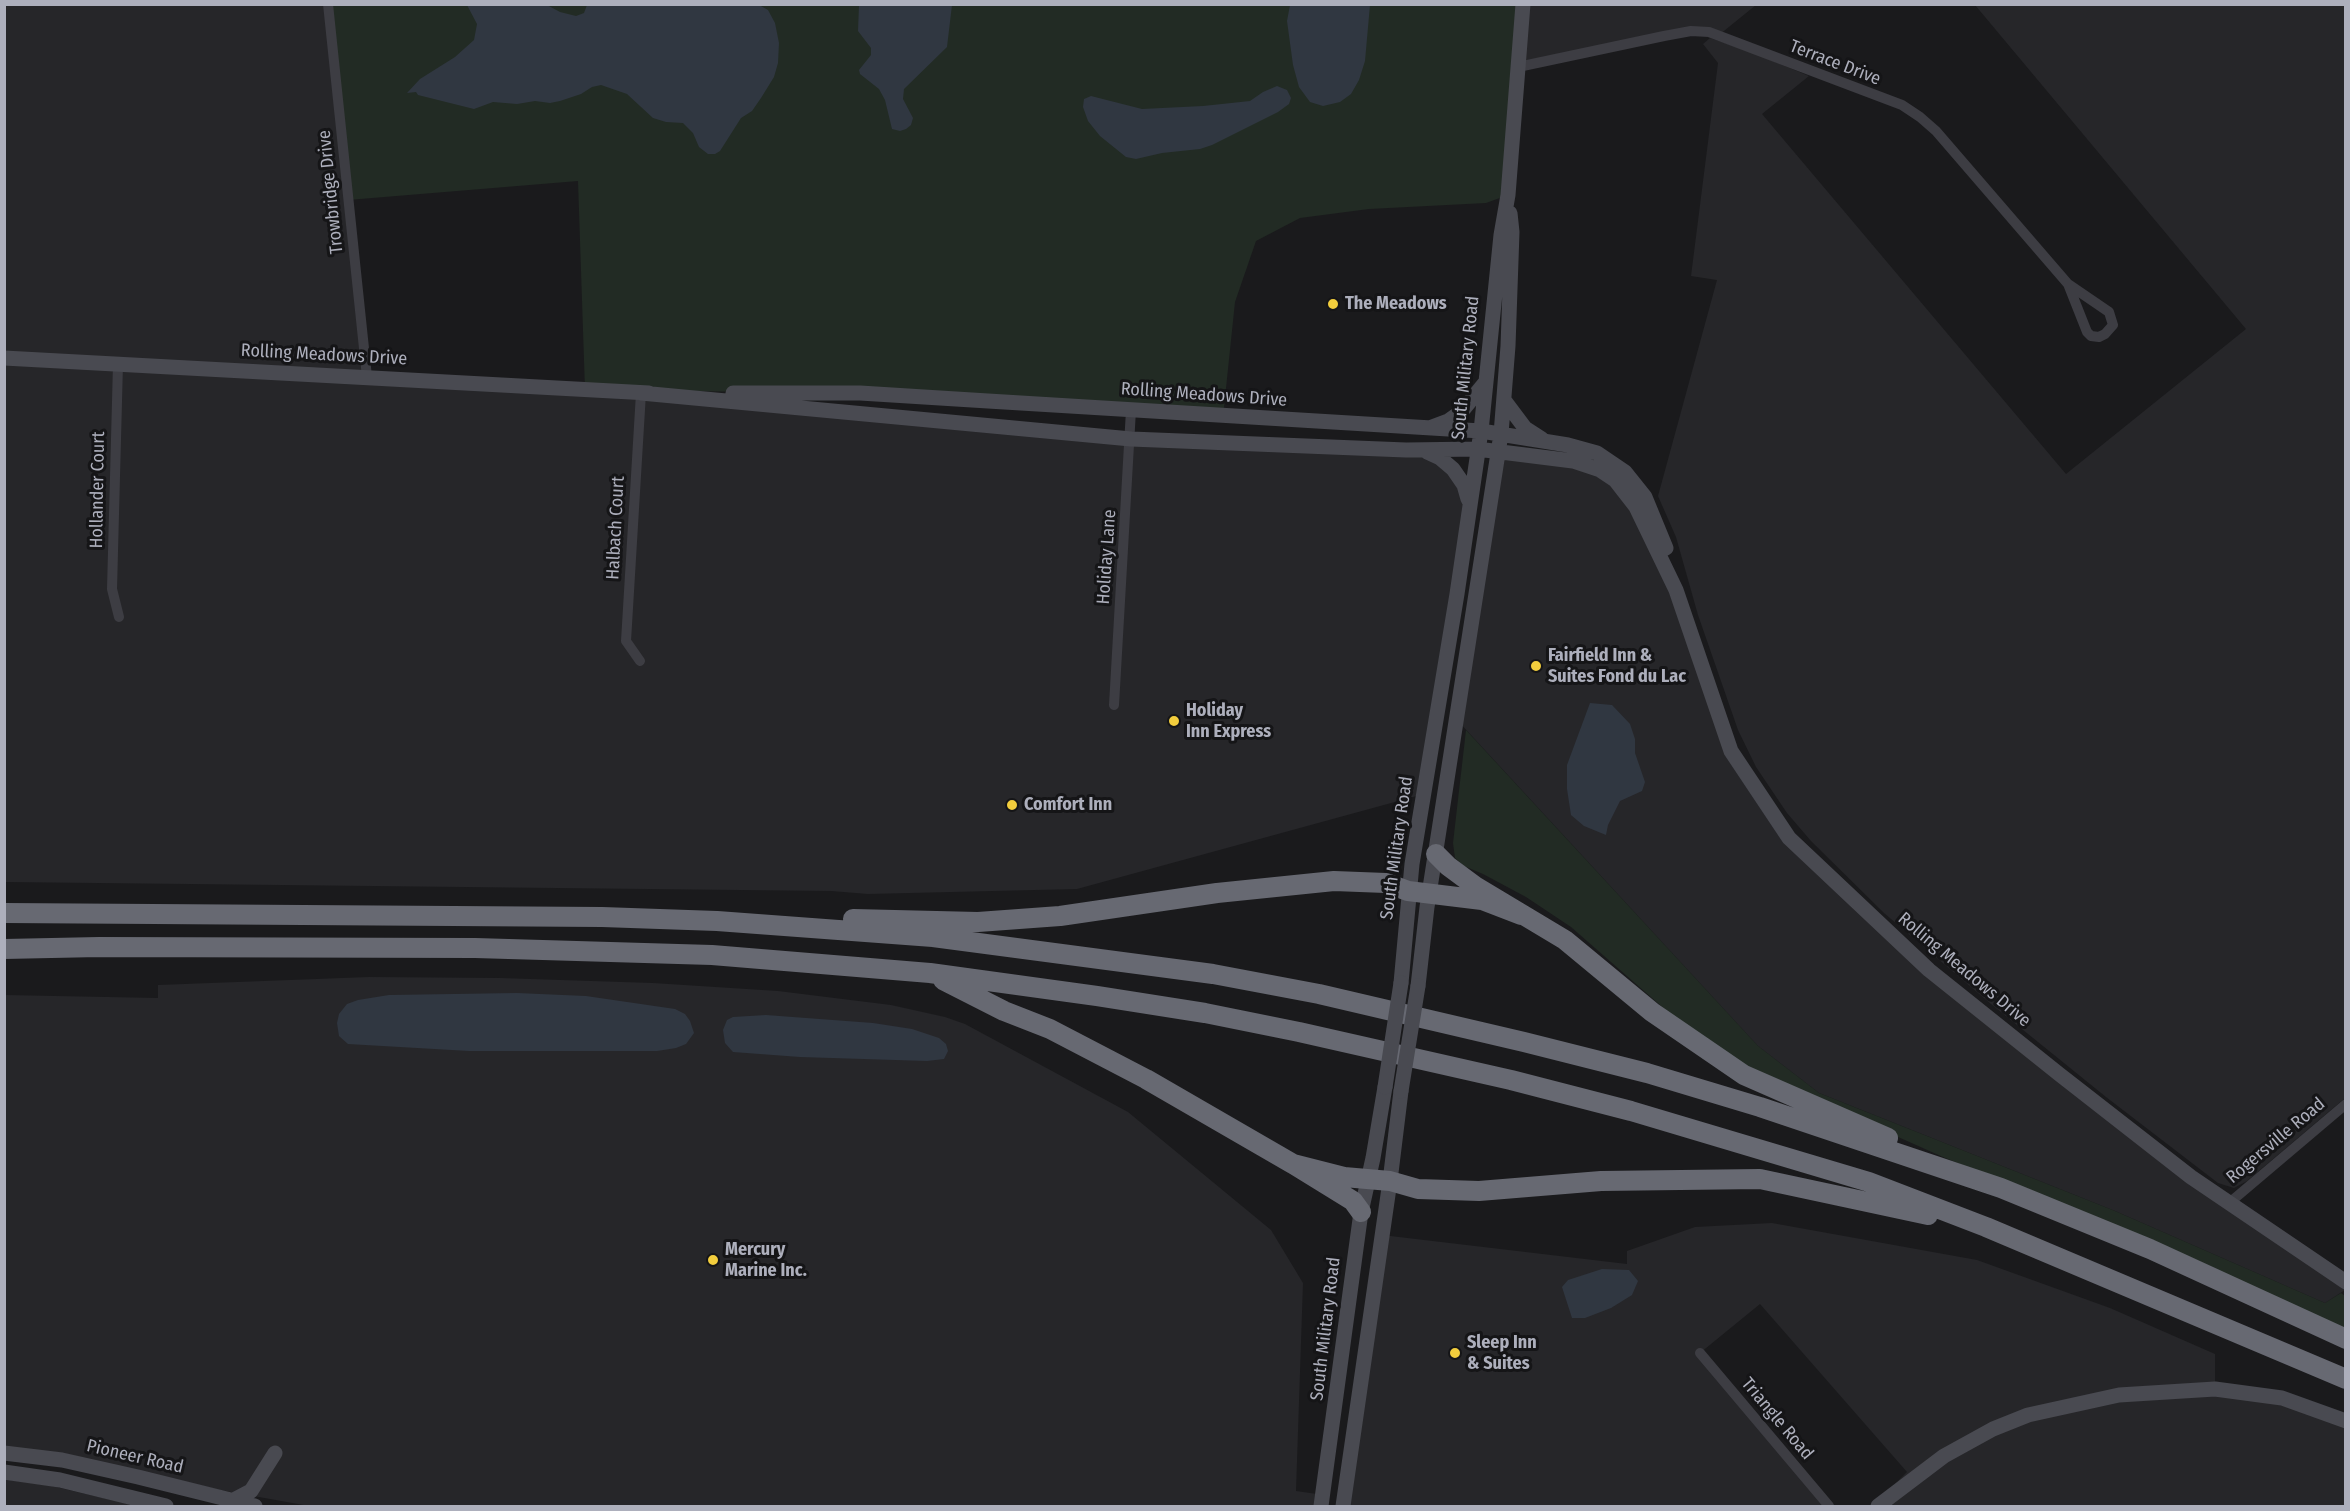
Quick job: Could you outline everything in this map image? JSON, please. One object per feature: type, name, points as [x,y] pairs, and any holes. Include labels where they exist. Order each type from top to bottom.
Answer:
[{"type":"highway","points":[[1436,854],[1457,874],[1565,940],[1652,1012],[1744,1075],[2001,1188],[2150,1249],[2346,1339]]},
{"type":"highway","points":[[717,921],[809,918],[1002,920],[1060,916],[1217,893],[1334,881],[1386,884],[1408,891],[1482,900],[1521,915]]},
{"type":"highway","points":[[4,913],[558,916],[717,921],[933,937],[1092,957],[1213,974],[1319,994],[1647,1073],[1760,1107],[2001,1188]]},
{"type":"highway","points":[[4,949],[475,948],[712,955],[930,973],[1205,1013],[1511,1080],[1631,1111],[1869,1182],[1986,1227],[2346,1379]]},
{"type":"highway","points":[[930,973],[1004,1011],[1050,1029],[1146,1079],[1353,1201],[1361,1212]]},
{"type":"highway","points":[[1293,1164],[1328,1174],[1390,1180],[1418,1190],[1479,1191],[1601,1181],[1760,1179],[1986,1227]]},
{"type":"main road","name":"South Military Road","points":[[1321,1506],[1361,1212],[1385,1087],[1401,982],[1408,891],[1481,432],[1501,235],[1508,195],[1523,4]]},
{"type":"main road","name":"South Military Road","points":[[1343,1506],[1401,1091],[1418,986],[1429,894],[1501,435],[1511,252],[1508,195]]},
{"type":"main road","name":"Rolling Meadows Drive","points":[[4,358],[367,376],[641,393],[1131,440],[1421,450],[1477,449],[1573,461],[1600,470],[1616,480],[1636,507],[1676,590],[1731,751],[1789,838],[1929,970],[2059,1074],[2228,1204],[2346,1282]]},
{"type":"main road","points":[[1429,428],[1448,421],[1462,411],[1481,391],[1486,382]]},
{"type":"main road","name":"Rolling Meadows Drive","points":[[641,393],[860,393],[1429,428],[1481,432],[1580,447],[1597,453],[1614,463],[1633,480],[1645,496],[1668,552],[1676,590]]},
{"type":"main road","points":[[1504,400],[1525,428],[1544,441]]},
{"type":"main road","points":[[1421,450],[1440,458],[1453,469],[1464,485],[1469,503]]},
{"type":"main road","points":[[1878,1506],[1944,1456],[1993,1430],[2028,1415],[2119,1395],[2215,1389],[2282,1398],[2346,1421]]},
{"type":"main road","name":"Pioneer Road","points":[[4,1453],[73,1463],[255,1506]]},
{"type":"main road","points":[[232,1501],[251,1491],[275,1453]]},
{"type":"main road","points":[[4,1472],[60,1480],[166,1506]]},
{"type":"street","name":"Trowbridge Drive","points":[[328,4],[367,376]]},
{"type":"street","name":"Terrace Drive","points":[[1518,67],[1664,36],[1709,32],[1902,105],[1936,131],[2068,284],[2109,312],[2113,325],[2105,334],[2099,337],[2091,336],[2087,332],[2068,284]]},
{"type":"street","name":"Hollander Court","points":[[118,364],[112,589],[119,617]]},
{"type":"street","name":"Halbach Court","points":[[640,662],[626,640],[641,393]]},
{"type":"street","name":"Holiday Lane","points":[[1114,705],[1131,410]]},
{"type":"street","name":"Rogersville Road","points":[[2228,1204],[2346,1104]]},
{"type":"street","name":"Triangle Road","points":[[1700,1353],[1829,1506]]},
{"type":"shaded area","points":[[5,5],[328,5],[367,377],[1440,458],[1469,503],[1424,794],[1077,889],[868,894],[831,891],[5,882]]},
{"type":"shaded area","points":[[328,5],[1523,5],[1508,195],[1486,203],[1369,209],[1300,218],[1256,241],[1235,302],[1223,417],[860,393],[585,390],[578,181],[348,200]]},
{"type":"shaded area","points":[[467,5],[547,5],[560,12],[576,16],[584,13],[587,5],[759,5],[768,10],[775,23],[779,43],[778,63],[774,77],[752,111],[741,118],[720,151],[715,154],[708,154],[699,147],[693,133],[683,123],[666,122],[653,118],[627,94],[601,85],[592,87],[581,94],[550,103],[493,102],[474,109],[418,95],[416,92],[407,93],[420,79],[455,57],[474,40],[477,24]]},
{"type":"shaded area","points":[[859,5],[952,5],[947,47],[904,89],[903,99],[913,118],[911,125],[906,129],[900,131],[892,129],[885,100],[879,89],[860,74],[859,70],[871,55],[871,48],[858,31]]},
{"type":"shaded area","points":[[1290,5],[1370,5],[1365,61],[1359,80],[1351,94],[1340,102],[1323,106],[1310,102],[1299,87],[1293,65],[1287,21]]},
{"type":"shaded area","points":[[1523,5],[1756,5],[1719,35],[1709,32],[1518,67]]},
{"type":"shaded area","points":[[1975,5],[2345,5],[2345,1098],[2247,1181],[2234,1188],[2218,1183],[2106,1097],[1991,1004],[1884,913],[1811,841],[1787,813],[1756,767],[1738,730],[1698,615],[1676,537],[1658,496],[1717,280],[1691,276],[1718,63],[1703,44],[1710,38],[1749,51],[1809,76],[1762,114],[2066,474],[2246,329]]},
{"type":"shaded area","points":[[1277,86],[1287,90],[1291,98],[1289,104],[1278,112],[1200,149],[1162,153],[1136,159],[1126,157],[1100,136],[1088,121],[1083,107],[1084,99],[1091,96],[1142,109],[1250,101]]},
{"type":"shaded area","points":[[1498,452],[1588,466],[1636,507],[1731,751],[1789,838],[2059,1074],[2345,1282],[2345,1290],[2325,1303],[2115,1211],[1819,1093],[1758,1046],[1458,721]]},
{"type":"shaded area","points":[[1590,703],[1612,705],[1630,724],[1635,739],[1635,753],[1645,782],[1642,791],[1620,801],[1608,825],[1606,835],[1584,826],[1571,815],[1567,789],[1567,765]]},
{"type":"shaded area","points":[[1466,730],[1758,1046],[1819,1093],[2115,1211],[2325,1303],[2341,1293],[2345,1296],[2345,1334],[2199,1261],[1943,1157],[1804,1095],[1753,1070],[1676,1019],[1571,927],[1526,897],[1464,866],[1455,858],[1453,843]]},
{"type":"shaded area","points":[[369,977],[653,983],[778,991],[891,1005],[945,1017],[965,1024],[1128,1112],[1271,1230],[1303,1283],[1296,1491],[1317,1494],[1314,1506],[309,1506],[220,1490],[62,1453],[5,1447],[5,995],[158,998],[158,985]]},
{"type":"shaded area","points":[[517,993],[586,996],[675,1009],[685,1014],[694,1033],[686,1044],[657,1051],[469,1051],[348,1044],[339,1036],[337,1023],[339,1014],[347,1004],[358,1000],[389,995]]},
{"type":"shaded area","points":[[766,1015],[873,1023],[912,1029],[939,1038],[946,1044],[948,1051],[944,1059],[927,1061],[800,1057],[733,1052],[725,1043],[723,1030],[727,1020],[733,1017]]},
{"type":"shaded area","points":[[1772,1223],[1977,1260],[2110,1308],[2215,1354],[2215,1389],[2345,1421],[2345,1506],[1873,1506],[1907,1472],[1760,1304],[1700,1353],[1829,1506],[1347,1506],[1382,1235],[1627,1264],[1627,1251],[1695,1227]]},
{"type":"shaded area","points":[[1602,1269],[1629,1270],[1638,1281],[1632,1295],[1611,1308],[1585,1318],[1572,1318],[1562,1287],[1568,1280]]},
{"type":"shaded area","points":[[4,1479],[52,1486],[137,1506],[5,1506]]},
{"type":"place","name":"The Meadows","points":[[1333,304]]},
{"type":"place","name":"Fairfield Inn & Suites Fond du Lac","points":[[1536,666]]},
{"type":"place","name":"Holiday Inn Express","points":[[1174,721]]},
{"type":"place","name":"Comfort Inn","points":[[1012,805]]},
{"type":"place","name":"Mercury Marine Inc.","points":[[713,1260]]},
{"type":"place","name":"Sleep Inn & Suites","points":[[1455,1353]]}]
